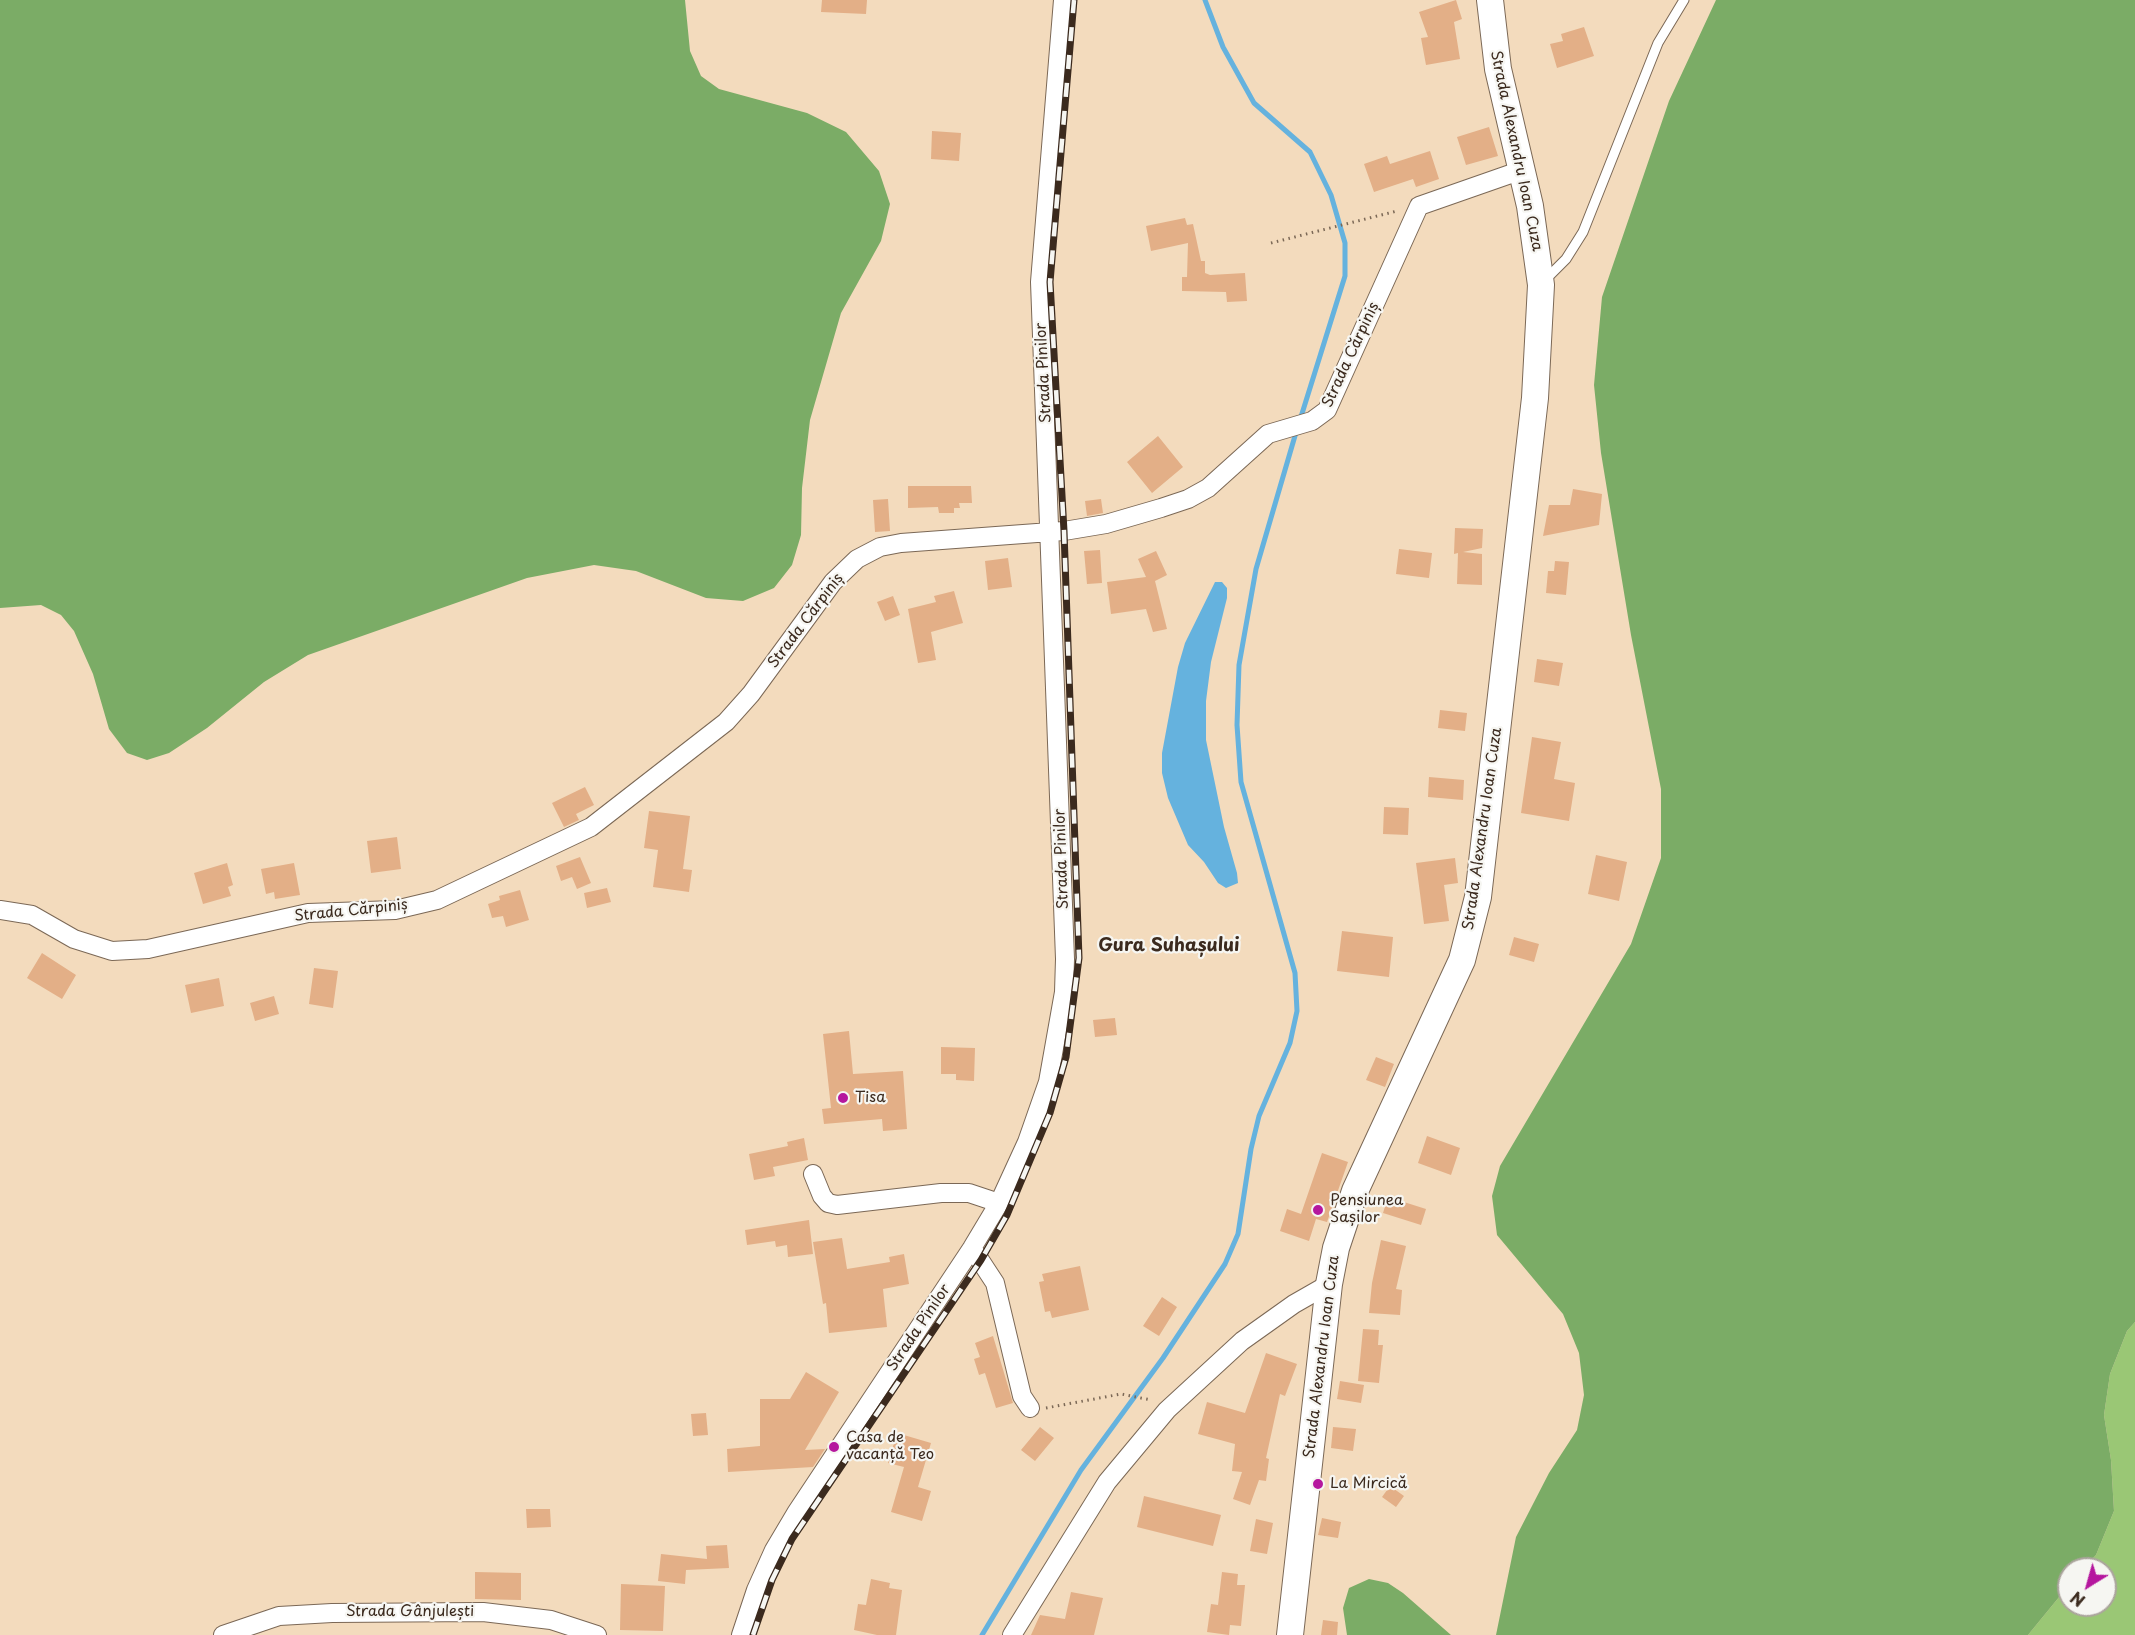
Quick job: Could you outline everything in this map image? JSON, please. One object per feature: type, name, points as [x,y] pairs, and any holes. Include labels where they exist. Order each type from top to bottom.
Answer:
[{"type":"main road","name":"Strada Alexandru Ioan Cuza","points":[[1290,1635],[1329,1284],[1336,1248],[1356,1191],[1450,990],[1471,930],[1478,897],[1534,398],[1540,285],[1536,240],[1498,69],[1490,0]]},
{"type":"street","name":"Strada Pinilor","points":[[741,1635],[761,1580],[796,1513],[972,1248],[999,1203],[1028,1142],[1048,1082],[1064,992],[1065,959],[1040,282],[1062,0]]},
{"type":"street","points":[[1477,0],[1492,28]]},
{"type":"street","points":[[1419,206],[1522,170]]},
{"type":"street","name":"Strada Cărpiniș","points":[[0,910],[32,915],[74,939],[112,951],[148,949],[308,913],[395,910],[437,900],[591,826],[698,746],[726,722],[751,694],[833,582],[857,559],[880,547],[901,543],[1051,532],[1106,524],[1188,499],[1227,472],[1258,440],[1278,430],[1312,422],[1327,410],[1419,206]]},
{"type":"street","points":[[813,1174],[822,1196],[828,1203],[837,1205],[941,1193],[969,1193],[999,1203]]},
{"type":"street","points":[[972,1248],[995,1283],[1022,1396],[1030,1408]]},
{"type":"street","points":[[1012,1635],[1107,1482],[1160,1419],[1242,1341],[1294,1304],[1329,1284]]},
{"type":"street","name":"Strada Gânjulești","points":[[223,1635],[279,1616],[332,1613],[483,1612],[551,1620],[597,1635]]},
{"type":"lane","points":[[1540,285],[1566,259],[1583,232],[1658,42],[1684,0]]},
{"type":"path","points":[[1271,243],[1321,228],[1419,206]]},
{"type":"path","points":[[1030,1408],[1046,1408],[1121,1394],[1156,1401]]},
{"type":"green space","points":[[0,0],[685,0],[690,51],[701,76],[719,89],[807,113],[846,132],[879,171],[890,204],[881,241],[841,313],[810,420],[802,488],[801,535],[792,565],[774,588],[743,601],[706,598],[636,571],[594,565],[527,578],[308,655],[264,682],[207,728],[169,753],[147,760],[127,753],[109,729],[93,674],[74,631],[61,615],[41,605],[0,608]]},
{"type":"green space","points":[[1716,0],[2135,0],[2135,1322],[2127,1331],[2110,1374],[2104,1415],[2111,1460],[2114,1511],[2094,1557],[2057,1557],[2057,1600],[2028,1635],[1496,1635],[1516,1537],[1549,1473],[1577,1430],[1584,1395],[1579,1353],[1563,1314],[1497,1235],[1492,1196],[1500,1166],[1631,944],[1661,858],[1661,789],[1631,635],[1601,453],[1594,385],[1602,297],[1669,101]]},
{"type":"green space","points":[[2135,1322],[2135,1635],[2028,1635],[2057,1600],[2057,1617],[2117,1617],[2117,1557],[2094,1557],[2114,1511],[2111,1460],[2104,1415],[2110,1374],[2127,1331]]},
{"type":"green space","points":[[1369,1579],[1388,1583],[1403,1593],[1451,1635],[1347,1635],[1343,1608],[1349,1588]]},
{"type":"water","points":[[1215,582],[1222,582],[1227,588],[1227,598],[1211,662],[1206,701],[1206,740],[1224,827],[1237,873],[1238,883],[1226,888],[1218,883],[1204,862],[1188,845],[1168,798],[1162,773],[1162,753],[1178,667],[1185,643]]},
{"type":"building","points":[[822,0],[867,0],[866,14],[821,12]]},
{"type":"building","points":[[1456,0],[1462,19],[1454,22],[1460,59],[1426,65],[1421,38],[1428,37],[1419,12]]},
{"type":"building","points":[[1584,27],[1594,56],[1557,68],[1550,44],[1563,41],[1561,34]]},
{"type":"building","points":[[1489,127],[1498,156],[1466,165],[1457,137]]},
{"type":"building","points":[[932,131],[961,133],[959,161],[931,159]]},
{"type":"building","points":[[1430,151],[1439,179],[1416,187],[1413,179],[1374,192],[1364,164],[1387,156],[1390,164]]},
{"type":"building","points":[[1185,218],[1187,225],[1193,224],[1201,261],[1205,261],[1205,273],[1210,275],[1245,273],[1247,301],[1227,302],[1226,292],[1182,291],[1182,277],[1187,277],[1188,243],[1151,251],[1146,226]]},
{"type":"building","points":[[1158,436],[1183,467],[1152,493],[1127,462]]},
{"type":"building","points":[[908,486],[971,486],[972,503],[959,503],[960,508],[954,508],[954,513],[939,513],[938,507],[908,508]]},
{"type":"building","points":[[1573,489],[1602,494],[1599,525],[1543,536],[1549,505],[1570,505]]},
{"type":"building","points":[[888,499],[890,531],[875,532],[873,500]]},
{"type":"building","points":[[1101,499],[1103,513],[1087,516],[1085,501]]},
{"type":"building","points":[[1455,528],[1483,529],[1482,548],[1463,552],[1482,554],[1482,585],[1457,584],[1458,553],[1454,554]]},
{"type":"building","points":[[1399,549],[1432,553],[1429,578],[1396,574]]},
{"type":"building","points":[[1100,550],[1102,583],[1087,584],[1084,551]]},
{"type":"building","points":[[1156,551],[1167,575],[1155,581],[1167,629],[1153,632],[1146,609],[1111,614],[1107,582],[1146,577],[1138,559]]},
{"type":"building","points":[[1008,558],[1012,587],[988,590],[985,561]]},
{"type":"building","points":[[1555,561],[1569,562],[1566,595],[1546,593],[1548,571],[1554,571]]},
{"type":"building","points":[[954,591],[963,623],[931,632],[936,660],[918,663],[908,609],[936,602],[934,596]]},
{"type":"building","points":[[893,596],[900,615],[885,621],[877,602]]},
{"type":"building","points":[[1537,659],[1563,663],[1559,686],[1534,682]]},
{"type":"building","points":[[1440,710],[1467,713],[1465,731],[1438,728]]},
{"type":"building","points":[[1532,737],[1561,742],[1554,779],[1575,783],[1569,821],[1521,813]]},
{"type":"building","points":[[1429,777],[1464,780],[1463,800],[1428,797]]},
{"type":"building","points":[[585,787],[594,805],[576,814],[579,820],[564,827],[552,803]]},
{"type":"building","points":[[1384,807],[1409,808],[1408,835],[1383,834]]},
{"type":"building","points":[[649,811],[690,816],[683,869],[692,870],[689,892],[653,887],[658,850],[644,848]]},
{"type":"building","points":[[397,837],[401,869],[371,873],[367,841]]},
{"type":"building","points":[[1596,855],[1627,862],[1619,901],[1588,894]]},
{"type":"building","points":[[580,857],[591,883],[577,889],[572,877],[561,881],[556,866]]},
{"type":"building","points":[[1455,858],[1458,883],[1444,885],[1449,921],[1424,924],[1416,863]]},
{"type":"building","points":[[227,863],[233,885],[228,887],[231,896],[203,904],[194,873]]},
{"type":"building","points":[[294,863],[300,895],[275,899],[274,892],[266,894],[261,869]]},
{"type":"building","points":[[607,888],[611,902],[587,908],[584,893]]},
{"type":"building","points":[[520,890],[529,920],[506,927],[503,916],[492,918],[488,904],[500,900],[499,896]]},
{"type":"building","points":[[1342,931],[1393,937],[1389,977],[1337,971]]},
{"type":"building","points":[[1514,937],[1539,944],[1534,962],[1509,955]]},
{"type":"building","points":[[42,953],[76,975],[62,999],[27,978]]},
{"type":"building","points":[[314,968],[338,971],[333,1008],[309,1004]]},
{"type":"building","points":[[219,978],[224,1006],[191,1013],[185,985]]},
{"type":"building","points":[[274,996],[279,1014],[255,1021],[250,1003]]},
{"type":"building","points":[[1115,1018],[1117,1035],[1095,1037],[1093,1020]]},
{"type":"building","points":[[849,1031],[853,1074],[903,1071],[907,1129],[883,1131],[882,1119],[824,1124],[822,1109],[831,1108],[823,1034]]},
{"type":"building","points":[[941,1047],[975,1048],[974,1081],[956,1080],[956,1074],[941,1074]]},
{"type":"building","points":[[1376,1057],[1394,1064],[1385,1087],[1366,1080]]},
{"type":"building","points":[[1427,1136],[1460,1148],[1451,1175],[1418,1163]]},
{"type":"building","points":[[804,1138],[808,1160],[773,1167],[775,1176],[754,1180],[749,1154],[788,1146],[787,1142]]},
{"type":"building","points":[[1322,1153],[1348,1162],[1327,1222],[1316,1219],[1309,1241],[1280,1231],[1287,1209],[1301,1214]]},
{"type":"building","points":[[1388,1197],[1426,1209],[1421,1225],[1383,1213]]},
{"type":"building","points":[[809,1220],[813,1254],[788,1257],[787,1245],[776,1247],[775,1241],[747,1245],[745,1230]]},
{"type":"building","points":[[842,1238],[847,1269],[890,1262],[889,1257],[904,1254],[909,1284],[883,1289],[887,1327],[829,1333],[826,1303],[823,1304],[813,1242]]},
{"type":"building","points":[[1381,1240],[1406,1246],[1396,1289],[1402,1290],[1400,1315],[1369,1313],[1372,1283]]},
{"type":"building","points":[[1080,1266],[1089,1310],[1052,1318],[1050,1311],[1045,1312],[1039,1282],[1044,1281],[1042,1274]]},
{"type":"building","points":[[1162,1297],[1177,1307],[1159,1336],[1143,1326]]},
{"type":"building","points":[[1363,1329],[1379,1330],[1378,1345],[1383,1345],[1379,1383],[1358,1381]]},
{"type":"building","points":[[993,1336],[1013,1403],[996,1408],[985,1373],[979,1375],[974,1359],[980,1357],[975,1343]]},
{"type":"building","points":[[1266,1353],[1297,1364],[1285,1396],[1280,1394],[1266,1458],[1269,1459],[1266,1481],[1259,1480],[1250,1505],[1233,1499],[1242,1472],[1232,1471],[1235,1444],[1198,1434],[1207,1402],[1245,1413]]},
{"type":"building","points":[[806,1372],[839,1392],[805,1450],[825,1449],[813,1467],[728,1472],[727,1449],[760,1446],[760,1399],[790,1399]]},
{"type":"building","points":[[1340,1381],[1364,1385],[1361,1403],[1337,1399]]},
{"type":"building","points":[[706,1413],[708,1435],[693,1436],[691,1414]]},
{"type":"building","points":[[1040,1427],[1054,1438],[1035,1461],[1021,1450]]},
{"type":"building","points":[[1333,1427],[1356,1429],[1353,1451],[1331,1448]]},
{"type":"building","points":[[897,1433],[931,1443],[918,1487],[931,1491],[922,1521],[891,1512],[904,1467],[888,1463]]},
{"type":"building","points":[[1390,1486],[1404,1496],[1396,1507],[1382,1497]]},
{"type":"building","points":[[1144,1496],[1221,1515],[1213,1546],[1137,1527]]},
{"type":"building","points":[[526,1509],[550,1509],[551,1527],[527,1528]]},
{"type":"building","points":[[1322,1518],[1341,1522],[1338,1538],[1318,1535]]},
{"type":"building","points":[[1256,1519],[1273,1523],[1267,1554],[1250,1551]]},
{"type":"building","points":[[727,1545],[729,1568],[686,1570],[685,1584],[658,1581],[661,1554],[707,1559],[706,1546]]},
{"type":"building","points":[[475,1572],[521,1573],[521,1600],[475,1599]]},
{"type":"building","points":[[1222,1572],[1238,1574],[1237,1585],[1245,1585],[1241,1626],[1230,1625],[1229,1635],[1207,1632],[1211,1604],[1218,1605]]},
{"type":"building","points":[[871,1579],[890,1583],[889,1588],[902,1590],[896,1635],[877,1635],[854,1630],[858,1604],[866,1605]]},
{"type":"building","points":[[621,1584],[665,1586],[663,1631],[620,1630]]},
{"type":"building","points":[[1071,1592],[1103,1598],[1094,1635],[1031,1635],[1040,1615],[1065,1619]]},
{"type":"building","points":[[1323,1620],[1338,1622],[1337,1635],[1321,1635]]},
{"type":"waterway","points":[[1205,0],[1223,47],[1254,103],[1310,152],[1331,195],[1345,243],[1345,276],[1300,420]]},
{"type":"waterway","points":[[982,1635],[1081,1470],[1163,1358],[1225,1264],[1238,1234],[1251,1149],[1259,1116],[1290,1043],[1297,1011],[1295,973],[1241,782],[1237,725],[1239,665],[1256,569],[1297,429]]},
{"type":"railway","points":[[753,1635],[772,1580],[792,1539],[981,1260],[1007,1215],[1050,1113],[1066,1057],[1079,958],[1064,531],[1050,282],[1074,0]]},
{"type":"place","name":"Tisa","points":[[843,1098]]},
{"type":"place","name":"Pensiunea Sașilor","points":[[1318,1210]]},
{"type":"place","name":"Casa de vacanță Teo","points":[[834,1447]]},
{"type":"place","name":"La Mircică","points":[[1318,1484]]},
{"type":"district","name":"Gura Suhașului","points":[[1169,946]]}]
